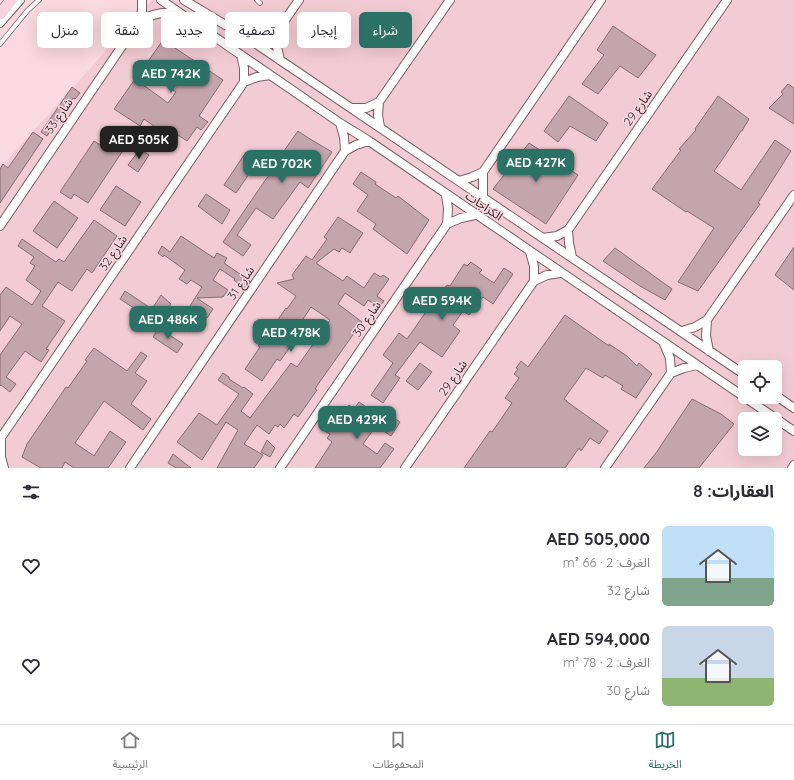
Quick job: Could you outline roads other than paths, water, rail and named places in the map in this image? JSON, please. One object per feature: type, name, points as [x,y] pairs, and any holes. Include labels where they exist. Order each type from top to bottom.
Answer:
[{"type":"street","points":[[0,14],[11,0]]},
{"type":"street","points":[[0,23],[20,0]]},
{"type":"street","name":"شارع 33","points":[[142,0],[142,12]]},
{"type":"street","name":"الكراجات","points":[[161,0],[178,12]]},
{"type":"street","name":"الكراجات","points":[[184,0],[225,25]]},
{"type":"street","points":[[289,14],[299,0]]},
{"type":"street","points":[[352,108],[366,108],[379,102],[450,0]]},
{"type":"street","points":[[459,181],[483,172],[601,0]]},
{"type":"street","name":"شارع 29","points":[[568,230],[727,0]]},
{"type":"street","name":"الكراجات","points":[[217,39],[793,431]]},
{"type":"street","name":"شارع 33","points":[[0,226],[121,48]]},
{"type":"street","name":"الكراجات","points":[[262,48],[738,370]]},
{"type":"street","points":[[277,48],[280,60]]},
{"type":"street","points":[[241,55],[244,68],[244,82],[257,77],[270,75]]},
{"type":"street","name":"شارع 32","points":[[4,468],[1,438],[244,82]]},
{"type":"street","points":[[379,102],[378,115],[380,127]]},
{"type":"street","points":[[340,123],[344,137],[345,151],[356,145],[369,142]]},
{"type":"street","name":"شارع 31","points":[[130,468],[345,151]]},
{"type":"street","points":[[483,172],[484,197]]},
{"type":"street","points":[[446,195],[448,209],[447,224],[461,218],[475,215]]},
{"type":"street","points":[[682,331],[695,327],[707,320],[794,195]]},
{"type":"street","name":"شارع 30","points":[[280,468],[447,224]]},
{"type":"street","points":[[544,238],[557,236],[568,230],[572,257]]},
{"type":"street","points":[[530,252],[534,266],[534,281],[547,275],[560,273]]},
{"type":"street","name":"شارع 29","points":[[405,468],[534,281]]},
{"type":"street","points":[[707,320],[706,336],[709,350]]},
{"type":"street","points":[[664,344],[670,358],[671,373]]},
{"type":"street","points":[[605,468],[671,373],[697,365]]},
{"type":"street","points":[[782,400],[794,408]]},
{"type":"lane","points":[[0,44],[28,10],[39,0]]}]
